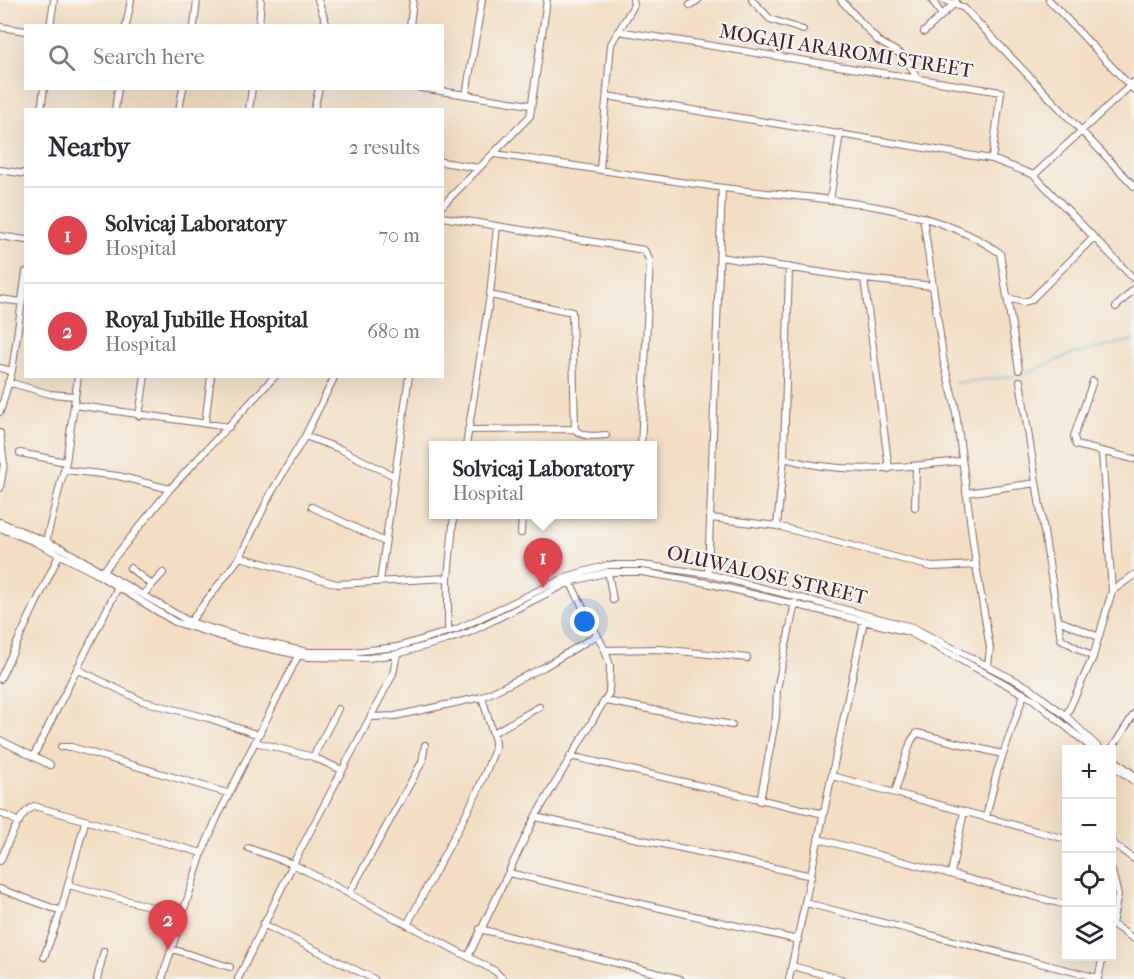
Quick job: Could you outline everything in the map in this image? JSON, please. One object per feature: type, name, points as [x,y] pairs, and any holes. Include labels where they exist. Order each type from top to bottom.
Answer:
[{"type":"street","points":[[50,24],[54,0]]},
{"type":"street","points":[[126,24],[131,0]]},
{"type":"street","points":[[194,24],[197,0]]},
{"type":"street","points":[[259,24],[261,0]]},
{"type":"street","points":[[318,0],[326,24]]},
{"type":"street","points":[[410,24],[414,0]]},
{"type":"street","points":[[466,95],[482,0]]},
{"type":"street","points":[[444,204],[530,116],[547,0]]},
{"type":"street","points":[[600,169],[611,44],[634,5],[633,0]]},
{"type":"street","points":[[690,5],[698,0]]},
{"type":"street","points":[[752,0],[770,19],[803,30]]},
{"type":"street","points":[[841,0],[878,41],[906,57],[916,77]]},
{"type":"street","points":[[932,0],[941,14]]},
{"type":"street","points":[[944,0],[957,2],[964,8],[1134,186]]},
{"type":"street","points":[[1034,176],[1133,86],[1049,0]]},
{"type":"street","points":[[924,32],[941,14],[957,2]]},
{"type":"street","points":[[0,27],[24,30]]},
{"type":"street","name":"MOGAJI ARAROMI STREET","points":[[618,31],[1001,92],[992,159]]},
{"type":"street","points":[[41,108],[44,90]]},
{"type":"street","points":[[115,108],[118,90]]},
{"type":"street","points":[[180,108],[183,90]]},
{"type":"street","points":[[249,108],[252,90]]},
{"type":"street","points":[[314,108],[319,90]]},
{"type":"street","points":[[434,90],[530,105]]},
{"type":"street","points":[[607,96],[992,159],[1034,176],[1134,279]]},
{"type":"street","points":[[830,201],[840,133]]},
{"type":"street","points":[[495,154],[722,188],[830,201],[923,217],[961,232],[1000,254],[1019,370]]},
{"type":"street","points":[[444,162],[479,168]]},
{"type":"street","points":[[0,171],[24,174]]},
{"type":"street","points":[[708,574],[722,188]]},
{"type":"street","points":[[444,217],[644,250],[650,261],[641,441]]},
{"type":"street","points":[[923,217],[944,363],[955,405],[976,566],[990,648],[988,666]]},
{"type":"street","points":[[467,441],[490,295],[497,226]]},
{"type":"street","points":[[0,236],[24,240]]},
{"type":"street","points":[[1008,298],[1023,302],[1030,300],[1093,238]]},
{"type":"street","points":[[720,257],[864,279],[933,286]]},
{"type":"street","points":[[777,526],[784,458],[789,267]]},
{"type":"street","points":[[864,279],[889,469]]},
{"type":"street","points":[[0,412],[12,371],[24,287]]},
{"type":"street","points":[[1116,307],[1134,289]]},
{"type":"street","points":[[490,295],[572,312],[574,429],[580,435],[590,437],[606,435]]},
{"type":"street","points":[[0,300],[22,302]]},
{"type":"street","points":[[0,368],[12,371]]},
{"type":"street","points":[[46,541],[65,470],[78,378]]},
{"type":"street","points":[[139,416],[145,378]]},
{"type":"street","points":[[205,424],[211,378]]},
{"type":"street","points":[[101,573],[170,489],[273,378]]},
{"type":"street","points":[[190,622],[240,557],[270,495],[305,436],[334,378]]},
{"type":"street","points":[[380,581],[409,378]]},
{"type":"street","points":[[1020,381],[1062,641],[1093,657]]},
{"type":"street","points":[[1094,381],[1074,436],[1076,445],[1102,453],[1133,457]]},
{"type":"street","points":[[8,382],[50,394],[75,396]]},
{"type":"street","points":[[74,405],[229,427]]},
{"type":"street","points":[[468,430],[574,429]]},
{"type":"street","points":[[0,433],[4,464],[0,488]]},
{"type":"street","points":[[305,436],[340,448],[394,476]]},
{"type":"street","points":[[20,453],[66,462]]},
{"type":"street","points":[[1066,716],[1093,657],[1112,591],[1102,453]]},
{"type":"street","points":[[784,458],[818,466],[889,469],[961,461]]},
{"type":"street","points":[[915,507],[916,466]]},
{"type":"street","points":[[65,470],[118,476],[170,489]]},
{"type":"street","points":[[966,493],[1036,483]]},
{"type":"street","points":[[312,507],[385,542]]},
{"type":"street","points":[[711,518],[777,526],[932,567],[976,566]]},
{"type":"street","points":[[448,632],[448,578],[454,519]]},
{"type":"street","points":[[521,533],[522,519]]},
{"type":"street","name":"OLUWALOSE STREET","points":[[0,522],[46,541],[190,622],[289,649],[326,653],[398,647],[448,632],[568,576],[608,565],[642,565],[708,574],[864,621],[909,632],[1024,694],[1062,721],[1088,745]]},
{"type":"street","name":"OLUWALOSE STREET","points":[[0,528],[101,573],[118,587],[175,621],[298,656],[368,658],[397,654],[470,632],[570,582],[608,572],[642,572],[696,581],[912,627],[1028,687],[1066,716],[1096,745]]},
{"type":"street","points":[[0,679],[59,555]]},
{"type":"street","points":[[240,557],[337,584],[448,578]]},
{"type":"street","points":[[130,568],[152,585]]},
{"type":"street","points":[[608,572],[613,600]]},
{"type":"street","points":[[143,595],[163,573]]},
{"type":"street","points":[[1112,591],[1134,575]]},
{"type":"street","points":[[468,957],[535,817],[570,756],[606,701],[610,675],[605,650],[570,582]]},
{"type":"street","points":[[33,757],[118,587]]},
{"type":"street","points":[[760,801],[776,717],[777,688],[795,603]]},
{"type":"street","points":[[789,979],[864,621]]},
{"type":"street","points":[[1060,621],[1099,637]]},
{"type":"street","points":[[371,717],[395,716],[482,697],[544,667],[597,635]]},
{"type":"street","points":[[605,650],[660,649],[747,658]]},
{"type":"street","points":[[238,979],[293,864],[393,674],[397,654]]},
{"type":"street","points":[[162,979],[202,853],[227,793],[298,656]]},
{"type":"street","points":[[77,669],[142,701],[208,717],[259,735]]},
{"type":"street","points":[[986,817],[1002,754],[1024,694]]},
{"type":"street","points":[[407,925],[477,793],[495,749],[482,697]]},
{"type":"street","points":[[606,701],[732,725]]},
{"type":"street","points":[[493,734],[538,707]]},
{"type":"street","points":[[313,757],[338,709]]},
{"type":"street","points":[[1114,745],[1134,714]]},
{"type":"street","points":[[895,792],[911,741],[917,734],[1002,754]]},
{"type":"street","points":[[0,740],[50,765]]},
{"type":"street","points":[[255,742],[313,757],[342,770]]},
{"type":"street","points":[[349,894],[422,762],[425,745]]},
{"type":"street","points":[[61,747],[71,747],[227,793]]},
{"type":"street","points":[[570,756],[824,814]]},
{"type":"street","points":[[1116,762],[1134,775]]},
{"type":"street","points":[[1116,768],[1134,781]]},
{"type":"street","points":[[832,776],[1062,838]]},
{"type":"street","points":[[0,861],[19,822],[27,810],[34,806],[202,853]]},
{"type":"street","points":[[951,873],[964,812]]},
{"type":"street","points":[[0,813],[19,822]]},
{"type":"street","points":[[535,817],[812,876]]},
{"type":"street","points":[[44,957],[61,911],[85,822]]},
{"type":"street","points":[[819,839],[1062,904]]},
{"type":"street","points":[[1116,846],[1134,859]]},
{"type":"street","points":[[248,848],[293,864],[495,971],[503,979]]},
{"type":"street","points":[[509,873],[798,940]]},
{"type":"street","points":[[68,885],[183,915]]},
{"type":"street","points":[[1116,887],[1118,895],[1116,904]]},
{"type":"street","points":[[0,889],[61,911]]},
{"type":"street","points":[[806,903],[1098,979],[1101,961]]},
{"type":"street","points":[[263,924],[374,979]]},
{"type":"street","points":[[1116,924],[1134,939]]},
{"type":"street","points":[[480,929],[680,979]]},
{"type":"street","points":[[172,950],[230,967]]},
{"type":"street","points":[[97,979],[104,951]]},
{"type":"street","points":[[792,966],[842,979]]},
{"type":"waterway","points":[[1025,374],[1069,355],[1134,340]]},
{"type":"waterway","points":[[956,383],[1014,376]]},
{"type":"place","name":"Solvicaj Laboratory","points":[[543,588]]},
{"type":"place","name":"Royal Jubille Hospital","points":[[168,950]]}]
